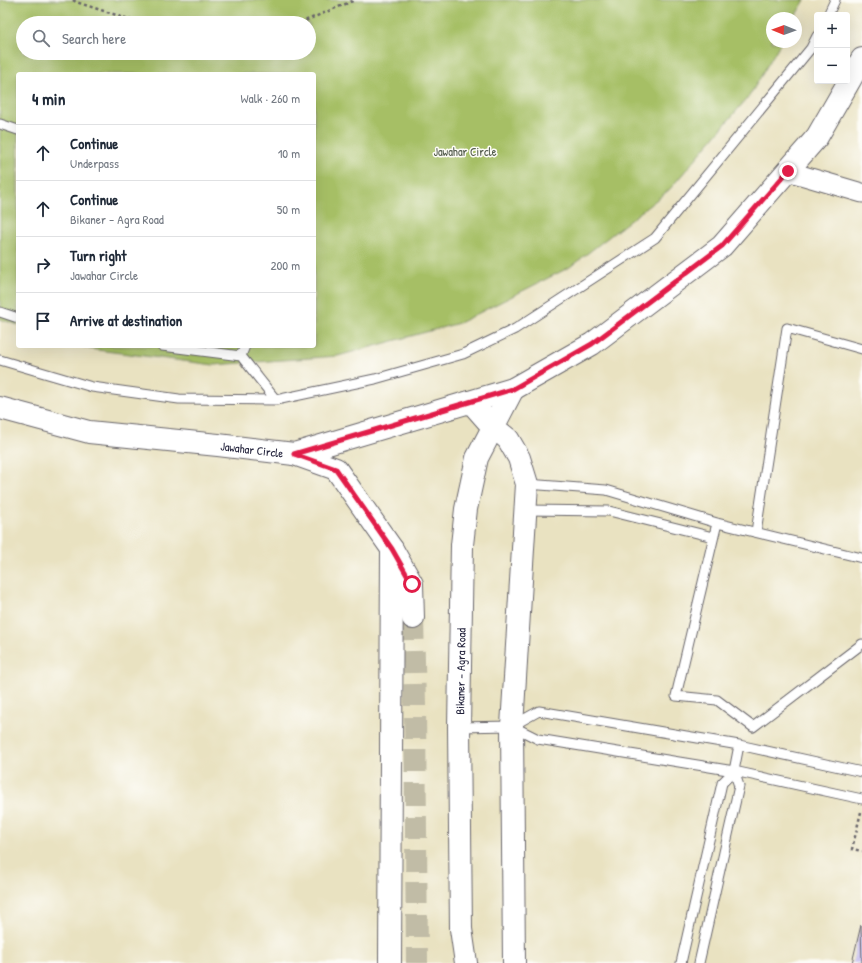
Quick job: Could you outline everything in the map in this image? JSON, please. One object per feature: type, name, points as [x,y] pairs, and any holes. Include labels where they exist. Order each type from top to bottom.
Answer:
[{"type":"main road","name":"Jawahar Circle","points":[[0,408],[89,432],[294,454],[513,389],[592,344],[722,246],[817,137],[862,59]]},
{"type":"main road","name":"Bikaner - Agra Road","points":[[466,963],[461,929],[459,727],[462,538],[466,509],[477,458],[513,389]]},
{"type":"main road","points":[[471,402],[494,427],[508,439],[519,458],[527,484],[512,726],[514,963]]},
{"type":"main road","points":[[294,454],[336,469],[392,549],[412,584],[413,618]]},
{"type":"main road","points":[[390,963],[392,549]]},
{"type":"main road","points":[[460,963],[461,929]]},
{"type":"street","points":[[788,171],[862,193]]},
{"type":"lane","points":[[829,12],[835,0]]},
{"type":"lane","points":[[0,360],[92,387],[179,399],[276,400],[375,379],[463,354],[515,329],[655,238],[811,48],[814,42]]},
{"type":"lane","points":[[0,124],[16,129]]},
{"type":"lane","points":[[0,312],[16,317]]},
{"type":"lane","points":[[756,532],[787,328],[862,350]]},
{"type":"lane","points":[[178,348],[241,356],[276,400]]},
{"type":"lane","points":[[241,356],[244,348]]},
{"type":"lane","points":[[527,484],[606,490],[717,523],[862,558]]},
{"type":"lane","points":[[526,510],[609,511],[713,537]]},
{"type":"lane","points":[[717,523],[676,696],[717,700],[753,727],[862,644]]},
{"type":"lane","points":[[512,726],[539,711],[739,745],[862,772]]},
{"type":"lane","points":[[459,727],[512,726],[538,739],[734,771],[862,799]]},
{"type":"lane","points":[[699,963],[739,786],[734,771],[739,745]]},
{"type":"lane","points":[[681,963],[722,783],[734,771]]},
{"type":"path","points":[[73,0],[119,16]]},
{"type":"path","points":[[316,16],[355,0]]},
{"type":"path","points":[[862,808],[852,849],[862,851]]},
{"type":"green space","name":"Jawahar Circle","points":[[0,0],[805,0],[798,12],[766,12],[766,48],[777,48],[750,95],[669,190],[570,267],[459,323],[338,356],[214,365],[87,348],[316,348],[316,72],[16,72],[16,324],[0,319]]},
{"type":"building","points":[[861,925],[862,963],[852,963]]},
{"type":"tunnel","points":[[413,618],[417,963]]},
{"type":"route","points":[[412,584],[392,549],[336,469],[294,454],[513,389],[592,344],[722,246],[788,171]]}]
